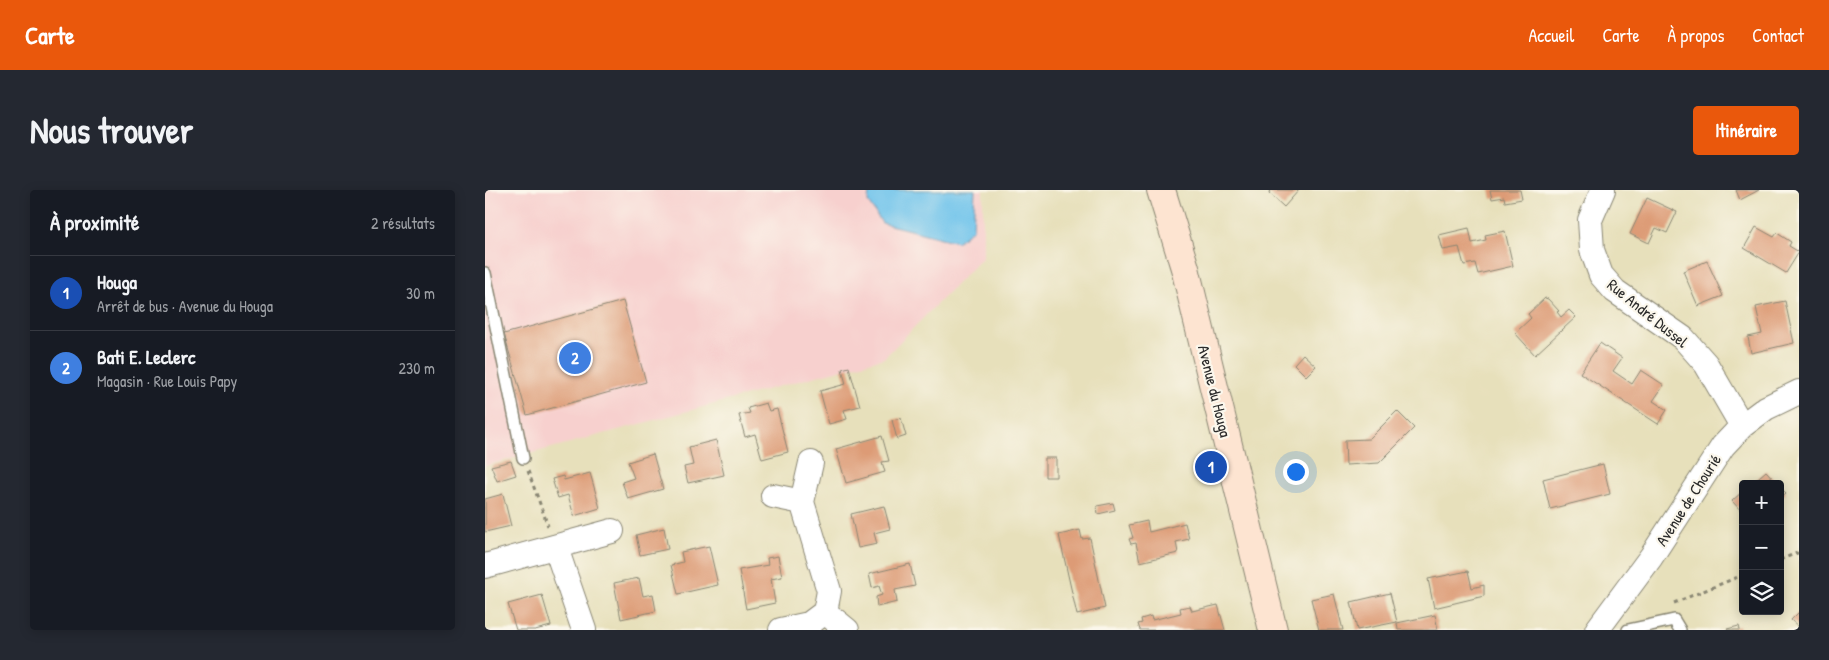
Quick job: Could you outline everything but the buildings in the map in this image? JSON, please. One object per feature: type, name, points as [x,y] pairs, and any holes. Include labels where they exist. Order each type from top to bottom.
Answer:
[{"type":"main road","name":"Avenue du Houga","points":[[1161,190],[1185,268],[1273,630]]},
{"type":"main road","name":"Avenue du Houga","points":[[1177,190],[1185,268]]},
{"type":"street","name":"Rue André Dussel","points":[[1603,190],[1590,220],[1592,250],[1601,275],[1615,291],[1683,338],[1705,364],[1742,426]]},
{"type":"street","name":"Avenue de Chourié","points":[[1597,630],[1651,557],[1723,446],[1742,426],[1766,408],[1799,392]]},
{"type":"street","points":[[781,630],[809,624],[825,612],[829,591],[802,502],[811,462]]},
{"type":"street","points":[[773,496],[802,502]]},
{"type":"street","points":[[485,566],[556,548],[612,531]]},
{"type":"street","points":[[556,548],[584,630]]},
{"type":"street","points":[[825,612],[847,630]]},
{"type":"lane","points":[[485,273],[523,458]]},
{"type":"lane","points":[[1628,630],[1674,620],[1680,630]]},
{"type":"path","points":[[523,458],[556,548]]},
{"type":"path","points":[[1784,559],[1798,554]]},
{"type":"shaded area","points":[[485,190],[983,190],[983,257],[884,358],[485,466]]},
{"type":"water","points":[[869,190],[975,190],[973,229],[957,242],[882,223],[868,202]]},
{"type":"place","name":"Bati E. Leclerc","points":[[575,358]]},
{"type":"place","name":"Houga","points":[[1211,467]]}]
